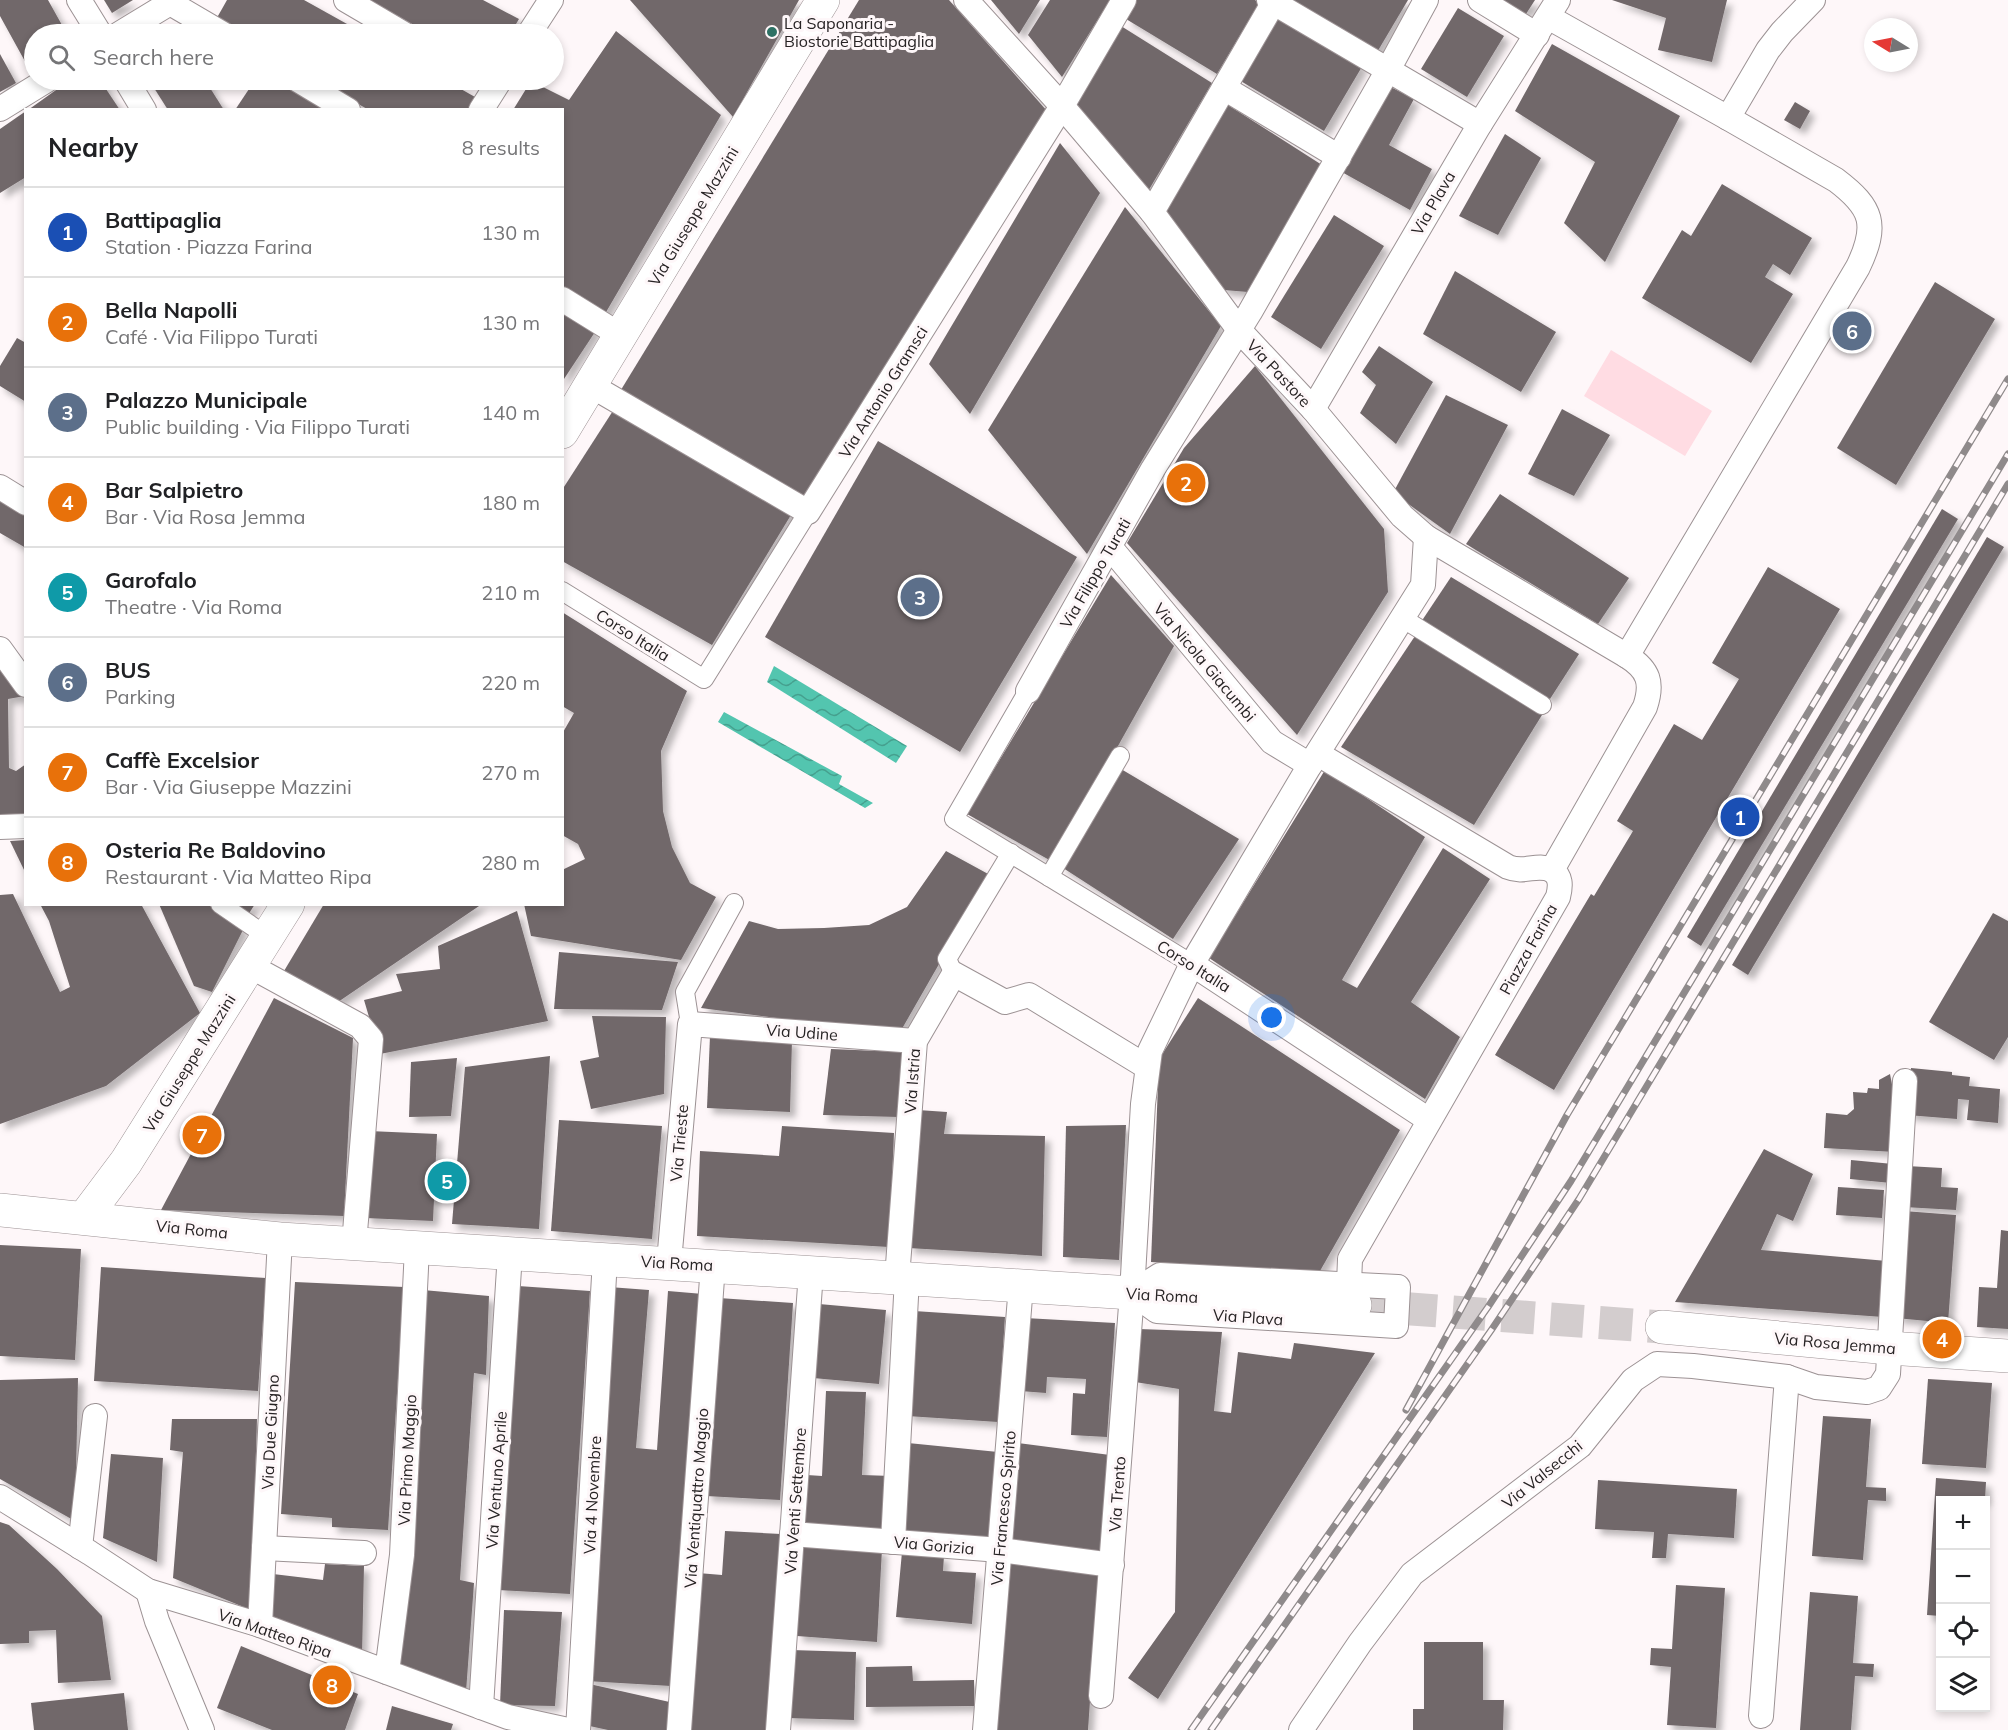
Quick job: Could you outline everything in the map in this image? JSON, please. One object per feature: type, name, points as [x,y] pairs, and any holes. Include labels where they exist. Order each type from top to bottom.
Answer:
[{"type":"main road","name":"Via Giuseppe Mazzini","points":[[564,429],[823,0]]},
{"type":"main road","name":"Via Giuseppe Mazzini","points":[[84,1218],[126,1161],[287,906]]},
{"type":"main road","name":"Via Roma","points":[[0,1210],[280,1239],[1132,1293],[1352,1294]]},
{"type":"main road","name":"Via Rosa Jemma","points":[[1662,1327],[1889,1348],[2008,1356]]},
{"type":"street","points":[[79,0],[94,24]]},
{"type":"street","points":[[346,0],[387,24]]},
{"type":"street","points":[[535,24],[551,0]]},
{"type":"street","name":"Via Antonio Gramsci","points":[[704,679],[1062,106],[1124,0]]},
{"type":"street","name":"Via Filippo Turati","points":[[954,819],[1153,469],[1239,330],[1339,157],[1426,0]]},
{"type":"street","points":[[1480,0],[1547,17],[1836,180],[1849,190],[1868,215],[1870,236],[1868,248],[1851,280],[1627,656]]},
{"type":"street","points":[[1728,118],[1768,51],[1782,32],[1813,0]]},
{"type":"street","points":[[135,24],[172,1],[208,24]]},
{"type":"street","points":[[1152,212],[1272,1],[1480,124]]},
{"type":"street","name":"Via Pastore","points":[[974,3],[1152,212],[1239,330],[1313,409],[1402,516],[1426,537],[1627,656],[1643,668],[1648,681],[1648,697],[1645,707],[1551,870]]},
{"type":"street","name":"Via Plava","points":[[1313,409],[1480,124],[1547,17]]},
{"type":"street","points":[[1224,88],[1339,157]]},
{"type":"street","points":[[0,109],[31,90]]},
{"type":"street","points":[[132,90],[143,108]]},
{"type":"street","points":[[315,90],[345,108]]},
{"type":"street","points":[[482,108],[489,90]]},
{"type":"street","points":[[564,300],[620,335]]},
{"type":"street","points":[[590,385],[808,512]]},
{"type":"street","points":[[0,487],[24,502]]},
{"type":"street","points":[[1132,1293],[1143,1104],[1150,1051],[1192,964],[1314,760],[1423,585],[1426,537]]},
{"type":"street","name":"Via Nicola Giacumbi","points":[[1110,547],[1272,742],[1314,760],[1508,867],[1521,871],[1540,867],[1551,870]]},
{"type":"street","name":"Corso Italia","points":[[564,592],[704,679]]},
{"type":"street","points":[[1402,618],[1542,705]]},
{"type":"street","points":[[0,648],[24,682]]},
{"type":"street","points":[[1049,877],[1120,756]]},
{"type":"street","name":"Corso Italia","points":[[954,819],[1192,964],[1429,1120]]},
{"type":"street","points":[[0,827],[24,826]]},
{"type":"street","points":[[1011,854],[947,959],[954,974],[1005,1002],[1029,995],[1147,1067]]},
{"type":"street","name":"Piazza Farina","points":[[1429,1120],[1558,897],[1559,877],[1551,870]]},
{"type":"street","points":[[690,1024],[685,992],[734,903]]},
{"type":"street","points":[[223,906],[268,937]]},
{"type":"street","points":[[250,966],[360,1026],[371,1039],[354,1244]]},
{"type":"street","name":"Via Istria","points":[[893,1542],[902,1278],[915,1041],[954,974]]},
{"type":"street","name":"Via Udine","points":[[690,1024],[915,1041]]},
{"type":"street","name":"Via Trieste","points":[[669,1263],[690,1024]]},
{"type":"street","name":"Via Valsecchi","points":[[1301,1730],[1360,1643],[1412,1574],[1580,1446],[1633,1380],[1658,1364],[1787,1377],[1816,1387],[1867,1392],[1879,1388],[1888,1374],[1905,1081]]},
{"type":"street","points":[[1352,1294],[1350,1259],[1429,1120]]},
{"type":"street","name":"Via Due Giugno","points":[[260,1625],[280,1239]]},
{"type":"street","name":"Via Primo Maggio","points":[[387,1672],[402,1555],[417,1248]]},
{"type":"street","name":"Via Ventuno Aprile","points":[[481,1707],[510,1253]]},
{"type":"street","name":"Via 4 Novembre","points":[[567,1730],[605,1259]]},
{"type":"street","name":"Via Ventiquattro Maggio","points":[[680,1730],[713,1265]]},
{"type":"street","name":"Via Venti Settembre","points":[[778,1727],[811,1272]]},
{"type":"street","name":"Via Francesco Spirito","points":[[985,1730],[1021,1285]]},
{"type":"street","name":"Via Plava","points":[[1132,1293],[1157,1311],[1396,1326],[1398,1287],[1352,1294]]},
{"type":"street","name":"Via Trento","points":[[1101,1696],[1132,1293]]},
{"type":"street","points":[[1761,1716],[1787,1377]]},
{"type":"street","points":[[80,1547],[95,1416]]},
{"type":"street","name":"Via Matteo Ripa","points":[[0,1497],[148,1591],[260,1625],[508,1716],[567,1730]]},
{"type":"street","name":"Via Gorizia","points":[[792,1534],[1000,1550],[1112,1564]]},
{"type":"street","points":[[264,1548],[364,1553]]},
{"type":"street","points":[[148,1591],[202,1730]]},
{"type":"shaded area","points":[[1611,350],[1712,411],[1685,456],[1584,396]]},
{"type":"water","points":[[774,666],[907,746],[896,763],[767,682]]},
{"type":"water","points":[[724,712],[842,776],[839,784],[873,803],[865,808],[718,722]]},
{"type":"building","points":[[0,0],[48,0],[61,24],[24,24],[24,60],[0,16]]},
{"type":"building","points":[[104,0],[133,0],[112,13]]},
{"type":"building","points":[[227,0],[304,0],[347,24],[216,24],[214,23]]},
{"type":"building","points":[[369,0],[483,0],[519,19],[516,24],[412,24]]},
{"type":"building","points":[[630,0],[799,0],[733,117]]},
{"type":"building","points":[[859,0],[949,0],[1047,111],[802,504],[616,398]]},
{"type":"building","points":[[991,0],[1040,0],[1019,34]]},
{"type":"building","points":[[1050,0],[1110,0],[1062,77],[1028,35]]},
{"type":"building","points":[[1137,0],[1255,0],[1259,3],[1217,74],[1126,19]]},
{"type":"building","points":[[1287,0],[1408,0],[1376,54]]},
{"type":"building","points":[[1503,0],[1535,0],[1526,14]]},
{"type":"building","points":[[1612,0],[1727,0],[1712,62],[1658,50],[1666,18]]},
{"type":"building","points":[[1458,8],[1504,36],[1467,97],[1421,69]]},
{"type":"building","points":[[1279,14],[1363,65],[1324,131],[1239,80]]},
{"type":"building","points":[[1121,26],[1212,83],[1147,193],[1073,104]]},
{"type":"building","points":[[616,31],[721,115],[602,319],[564,293],[564,108],[514,108],[525,90],[549,90],[569,100]]},
{"type":"building","points":[[1552,44],[1680,116],[1605,262],[1564,223],[1595,162],[1515,111]]},
{"type":"building","points":[[0,54],[16,83],[0,92]]},
{"type":"building","points":[[1387,85],[1414,99],[1389,145],[1432,169],[1410,210],[1340,171]]},
{"type":"building","points":[[56,90],[107,90],[119,108],[31,108]]},
{"type":"building","points":[[155,90],[211,90],[223,108],[167,108]]},
{"type":"building","points":[[248,90],[308,90],[327,102],[323,108],[236,108]]},
{"type":"building","points":[[333,90],[463,90],[475,97],[469,108],[365,108]]},
{"type":"building","points":[[1795,102],[1810,111],[1800,129],[1784,120]]},
{"type":"building","points":[[1228,105],[1322,165],[1248,292],[1224,290],[1167,224],[1167,202]]},
{"type":"building","points":[[24,112],[24,178],[0,193],[0,129]]},
{"type":"building","points":[[1505,134],[1541,158],[1498,235],[1459,216]]},
{"type":"building","points":[[1060,143],[1100,193],[970,414],[929,364]]},
{"type":"building","points":[[1722,184],[1812,238],[1790,275],[1773,264],[1765,277],[1793,294],[1751,363],[1642,298],[1682,230],[1691,236]]},
{"type":"building","points":[[1125,207],[1221,326],[1087,554],[988,430]]},
{"type":"building","points":[[1334,215],[1384,246],[1321,349],[1271,317]]},
{"type":"building","points":[[1455,271],[1556,332],[1521,392],[1423,334]]},
{"type":"building","points":[[1935,282],[1995,319],[1896,485],[1837,448]]},
{"type":"building","points":[[564,312],[597,329],[564,379]]},
{"type":"building","points":[[17,338],[24,342],[24,401],[0,386],[0,366]]},
{"type":"building","points":[[1379,346],[1433,382],[1396,444],[1360,413],[1376,385],[1362,372]]},
{"type":"building","points":[[1255,366],[1384,529],[1388,592],[1297,735],[1127,543],[1184,448]]},
{"type":"building","points":[[1446,395],[1508,425],[1450,534],[1393,493]]},
{"type":"building","points":[[618,403],[794,510],[712,645],[564,562],[564,487]]},
{"type":"building","points":[[1562,409],[1610,435],[1574,496],[1528,474]]},
{"type":"building","points":[[878,441],[1077,557],[960,752],[765,637]]},
{"type":"building","points":[[1500,494],[1629,578],[1598,624],[1466,544]]},
{"type":"building","points":[[0,497],[24,512],[24,547],[0,533]]},
{"type":"building","points":[[1942,509],[1958,519],[1701,946],[1687,937]]},
{"type":"building","points":[[1987,537],[2004,547],[1748,975],[1732,965]]},
{"type":"building","points":[[1768,567],[1840,609],[1554,1090],[1495,1055],[1591,894],[1594,896],[1633,831],[1617,821],[1674,724],[1702,740],[1739,679],[1712,663]]},
{"type":"building","points":[[1111,575],[1174,646],[1053,862],[967,814]]},
{"type":"building","points":[[1451,577],[1579,654],[1550,699],[1421,622]]},
{"type":"building","points":[[564,613],[687,691],[661,751],[663,811],[672,847],[690,883],[716,897],[681,960],[531,936],[524,906],[564,906],[564,869],[585,859],[578,844],[564,836],[564,730],[574,713],[564,707]]},
{"type":"building","points":[[1417,633],[1542,715],[1474,825],[1341,747]]},
{"type":"building","points":[[0,660],[24,695],[8,699],[9,768],[16,771],[24,765],[24,819],[0,821]]},
{"type":"building","points":[[1121,769],[1239,839],[1173,939],[1060,866]]},
{"type":"building","points":[[1325,770],[1425,837],[1342,980],[1357,988],[1443,848],[1490,879],[1411,1002],[1460,1037],[1425,1099],[1209,958]]},
{"type":"building","points":[[24,840],[24,870],[10,841]]},
{"type":"building","points":[[946,851],[990,875],[899,1034],[701,1008],[749,921],[778,929],[869,925],[907,907]]},
{"type":"building","points":[[13,894],[60,992],[70,987],[49,921],[41,906],[142,906],[200,1013],[106,1086],[0,1124],[0,895]]},
{"type":"building","points":[[160,906],[210,906],[244,928],[212,992],[194,986]]},
{"type":"building","points":[[233,906],[254,906],[248,915]]},
{"type":"building","points":[[323,906],[479,906],[338,1002],[284,971]]},
{"type":"building","points":[[517,911],[548,1021],[380,1054],[364,1000],[402,991],[396,974],[440,969],[438,946]]},
{"type":"building","points":[[1993,913],[2008,921],[2008,1037],[1994,1060],[1929,1022]]},
{"type":"building","points":[[559,952],[678,962],[662,1010],[554,1009]]},
{"type":"building","points":[[274,998],[353,1038],[344,1216],[161,1210]]},
{"type":"building","points":[[1198,998],[1400,1130],[1320,1271],[1151,1262],[1159,1059]]},
{"type":"building","points":[[592,1016],[666,1017],[664,1094],[591,1109],[580,1061],[599,1057]]},
{"type":"building","points":[[710,1036],[792,1040],[790,1112],[707,1108]]},
{"type":"building","points":[[831,1049],[903,1052],[899,1117],[823,1115]]},
{"type":"building","points":[[550,1056],[539,1229],[452,1224],[465,1067]]},
{"type":"building","points":[[457,1058],[451,1116],[409,1117],[411,1062]]},
{"type":"building","points":[[1911,1068],[1952,1072],[1952,1075],[1970,1077],[1969,1086],[2000,1089],[1998,1123],[1967,1120],[1969,1100],[1958,1099],[1957,1119],[1907,1115]]},
{"type":"building","points":[[1890,1074],[1897,1111],[1895,1152],[1824,1148],[1826,1113],[1847,1115],[1854,1109],[1853,1092],[1867,1093],[1868,1088],[1879,1089],[1879,1080]]},
{"type":"building","points":[[918,1110],[947,1112],[944,1134],[1045,1136],[1042,1256],[908,1248]]},
{"type":"building","points":[[559,1120],[662,1126],[652,1239],[551,1231]]},
{"type":"building","points":[[1126,1125],[1119,1260],[1063,1257],[1066,1126]]},
{"type":"building","points":[[782,1126],[894,1133],[889,1247],[697,1236],[700,1151],[779,1156]]},
{"type":"building","points":[[369,1131],[437,1134],[433,1221],[365,1218]]},
{"type":"building","points":[[1764,1149],[1813,1174],[1793,1221],[1777,1214],[1761,1250],[1887,1261],[1883,1317],[1675,1302]]},
{"type":"building","points":[[1851,1160],[1893,1164],[1891,1183],[1850,1179]]},
{"type":"building","points":[[1907,1166],[1942,1168],[1941,1187],[1958,1188],[1956,1210],[1904,1207]]},
{"type":"building","points":[[1838,1187],[1884,1190],[1882,1218],[1836,1215]]},
{"type":"building","points":[[1904,1211],[1956,1215],[1948,1323],[1896,1318]]},
{"type":"building","points":[[2001,1230],[2008,1231],[2008,1329],[1977,1327],[1979,1287],[1997,1288]]},
{"type":"building","points":[[0,1245],[81,1249],[75,1360],[0,1356]]},
{"type":"building","points":[[101,1267],[266,1278],[258,1391],[94,1381]]},
{"type":"building","points":[[295,1282],[404,1287],[388,1530],[332,1527],[332,1518],[281,1514]]},
{"type":"building","points":[[518,1286],[590,1291],[570,1594],[498,1590]]},
{"type":"building","points":[[609,1287],[649,1290],[636,1448],[657,1450],[668,1291],[703,1294],[671,1686],[586,1681]]},
{"type":"building","points":[[423,1290],[489,1296],[486,1375],[474,1373],[460,1580],[474,1583],[466,1692],[392,1670]]},
{"type":"building","points":[[719,1298],[793,1303],[780,1500],[706,1496]]},
{"type":"building","points":[[819,1304],[886,1310],[879,1384],[813,1378]]},
{"type":"building","points":[[914,1311],[1005,1317],[998,1422],[907,1416]]},
{"type":"building","points":[[1025,1318],[1115,1323],[1107,1437],[1071,1435],[1073,1393],[1085,1394],[1086,1379],[1047,1377],[1046,1393],[1020,1391]]},
{"type":"building","points":[[1139,1329],[1222,1332],[1214,1411],[1231,1413],[1238,1352],[1291,1359],[1294,1343],[1375,1353],[1158,1699],[1128,1678],[1175,1612],[1179,1389],[1135,1382]]},
{"type":"building","points":[[78,1378],[75,1521],[0,1479],[0,1380]]},
{"type":"building","points":[[1928,1379],[1992,1383],[1986,1468],[1922,1464]]},
{"type":"building","points":[[826,1391],[866,1392],[862,1475],[891,1476],[889,1530],[805,1527],[807,1475],[822,1476]]},
{"type":"building","points":[[1823,1416],[1871,1419],[1866,1487],[1886,1488],[1886,1501],[1868,1500],[1863,1560],[1812,1556]]},
{"type":"building","points":[[172,1419],[257,1419],[251,1610],[173,1578],[183,1452],[170,1450]]},
{"type":"building","points":[[908,1443],[998,1452],[990,1540],[900,1531]]},
{"type":"building","points":[[1018,1443],[1110,1455],[1100,1552],[1010,1544]]},
{"type":"building","points":[[111,1454],[163,1458],[157,1562],[103,1538]]},
{"type":"building","points":[[1936,1478],[1986,1482],[1985,1496],[1936,1496],[1936,1616],[1927,1615]]},
{"type":"building","points":[[1598,1480],[1737,1489],[1734,1538],[1668,1534],[1666,1558],[1652,1558],[1654,1532],[1595,1529]]},
{"type":"building","points":[[0,1522],[9,1525],[57,1569],[102,1616],[111,1680],[58,1683],[56,1630],[29,1631],[29,1643],[0,1644]]},
{"type":"building","points":[[725,1531],[781,1534],[768,1730],[686,1730],[698,1573],[722,1575]]},
{"type":"building","points":[[803,1544],[882,1549],[877,1642],[797,1636]]},
{"type":"building","points":[[902,1552],[944,1556],[943,1571],[976,1573],[972,1624],[896,1617]]},
{"type":"building","points":[[1007,1558],[1099,1568],[1088,1730],[995,1730]]},
{"type":"building","points":[[325,1564],[364,1566],[362,1656],[272,1621],[273,1574],[323,1580]]},
{"type":"building","points":[[1676,1585],[1725,1588],[1716,1728],[1667,1725],[1671,1667],[1650,1665],[1651,1648],[1672,1649]]},
{"type":"building","points":[[1810,1592],[1858,1596],[1853,1663],[1874,1664],[1873,1677],[1855,1676],[1851,1730],[1800,1730]]},
{"type":"building","points":[[504,1610],[562,1612],[555,1706],[500,1705]]},
{"type":"building","points":[[1424,1642],[1483,1642],[1483,1700],[1504,1700],[1503,1730],[1413,1730],[1413,1709],[1424,1709]]},
{"type":"building","points":[[241,1646],[358,1694],[345,1730],[272,1730],[217,1708]]},
{"type":"building","points":[[791,1650],[856,1652],[854,1720],[786,1718]]},
{"type":"building","points":[[912,1666],[913,1681],[974,1680],[974,1706],[866,1707],[866,1667]]},
{"type":"building","points":[[585,1683],[674,1703],[669,1730],[608,1730],[585,1725]]},
{"type":"building","points":[[124,1693],[128,1730],[34,1730],[31,1703]]},
{"type":"building","points":[[392,1706],[453,1724],[451,1730],[386,1730]]},
{"type":"tunnel","points":[[1355,1305],[1662,1327]]},
{"type":"railway","points":[[1406,1410],[1567,1115],[2008,379]]},
{"type":"railway","points":[[1191,1730],[1488,1307],[1571,1181],[2008,454]]},
{"type":"railway","points":[[1211,1730],[1492,1329],[1579,1199],[2008,484]]},
{"type":"place","name":"La Saponaria - Biostorie Battipaglia","points":[[772,32]]},
{"type":"place","name":"BUS","points":[[1852,331]]},
{"type":"place","name":"Bella Napolli","points":[[1186,483]]},
{"type":"place","name":"Palazzo Municipale","points":[[920,597]]},
{"type":"place","name":"Battipaglia","points":[[1740,817]]},
{"type":"place","name":"Caffè Excelsior","points":[[202,1135]]},
{"type":"place","name":"Garofalo","points":[[447,1181]]},
{"type":"place","name":"Bar Salpietro","points":[[1942,1339]]},
{"type":"place","name":"Osteria Re Baldovino","points":[[332,1685]]}]
